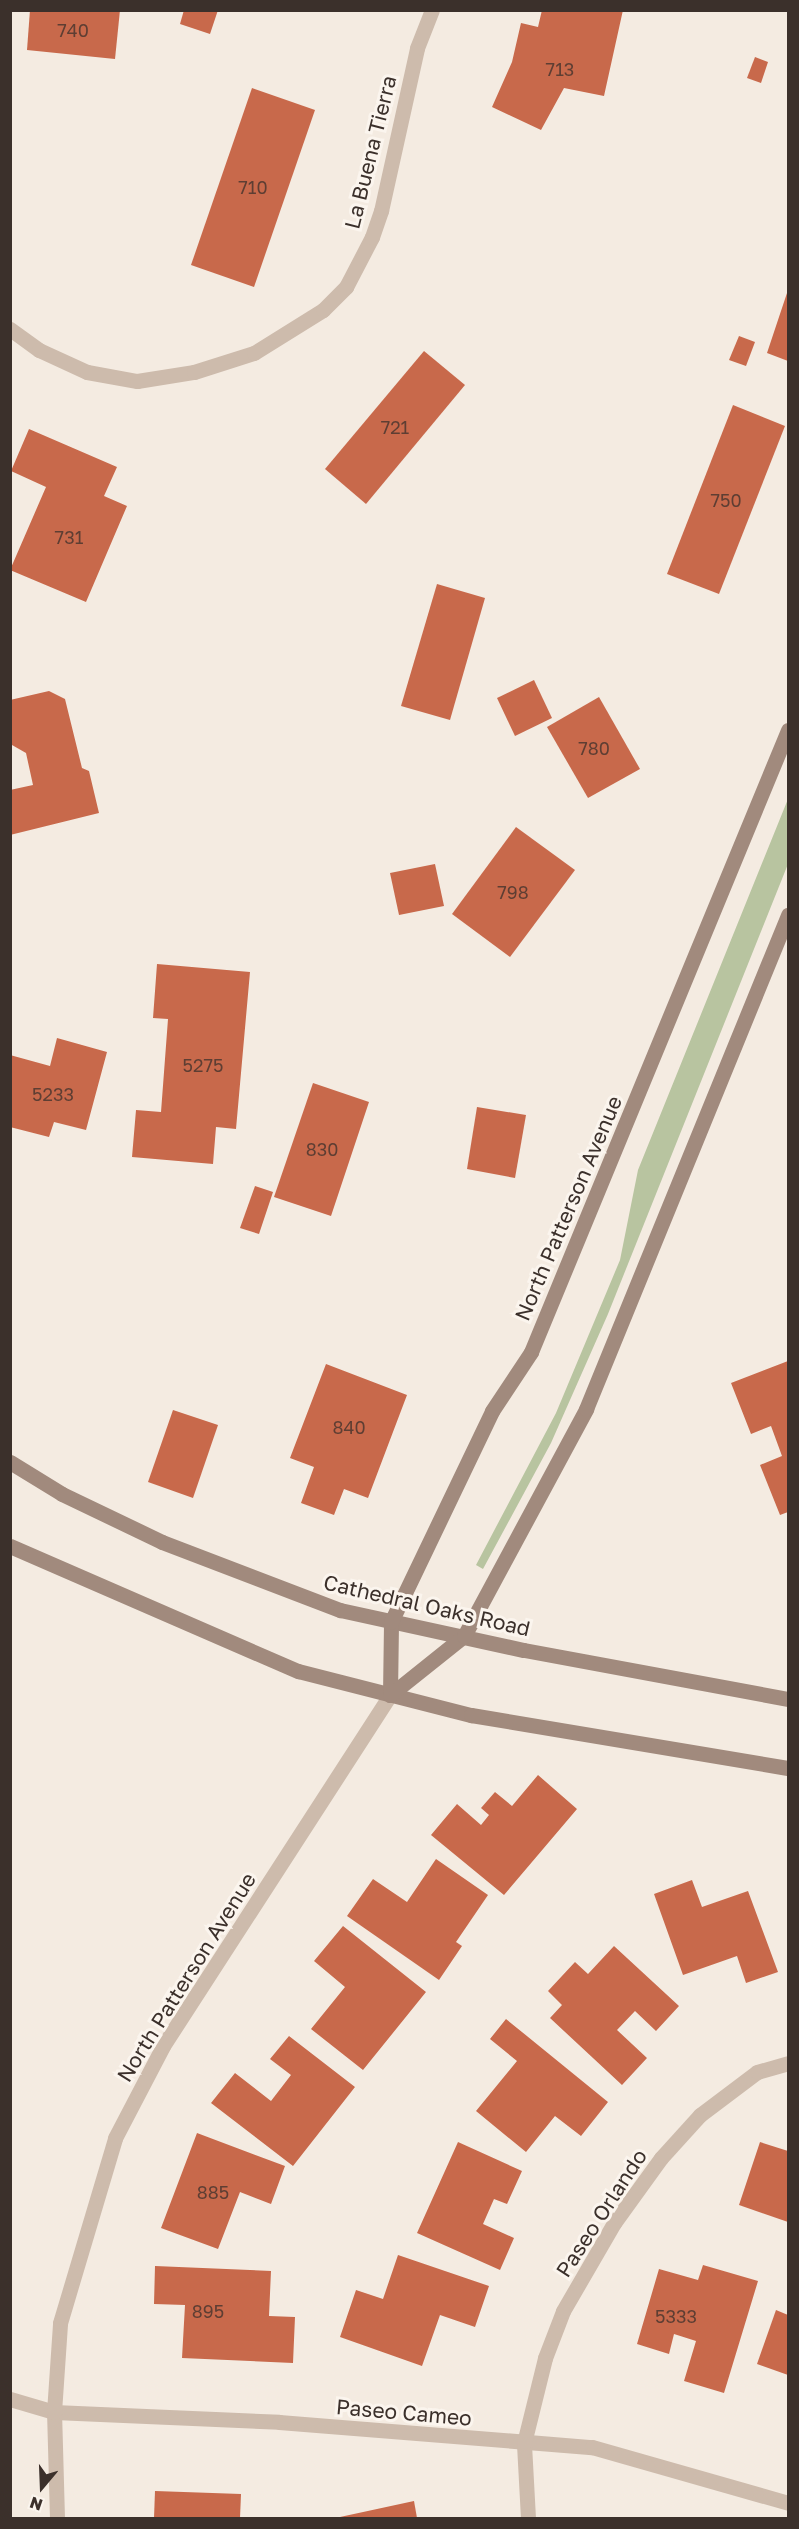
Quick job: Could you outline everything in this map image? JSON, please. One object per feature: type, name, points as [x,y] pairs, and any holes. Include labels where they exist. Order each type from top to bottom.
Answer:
[{"type":"main road","name":"North Patterson Avenue","points":[[390,1695],[391,1622],[492,1411],[531,1352],[789,730]]},
{"type":"main road","name":"North Patterson Avenue","points":[[390,1695],[464,1636],[586,1409],[789,915]]},
{"type":"main road","name":"Cathedral Oaks Road","points":[[10,1462],[62,1494],[162,1542],[340,1610],[391,1622],[789,1699]]},
{"type":"main road","points":[[10,1546],[298,1671],[471,1715],[789,1768]]},
{"type":"street","name":"La Buena Tierra","points":[[10,329],[39,350],[87,372],[137,381],[194,372],[254,353],[323,310],[346,287],[375,228],[417,48],[432,10]]},
{"type":"street","name":"North Patterson Avenue","points":[[57,2518],[54,2412],[60,2323],[115,2138],[163,2046],[390,1695]]},
{"type":"street","name":"Paseo Orlando","points":[[528,2518],[524,2443],[545,2358],[563,2311],[614,2223],[662,2158],[700,2115],[758,2072],[789,2064]]},
{"type":"street","name":"Paseo Cameo","points":[[10,2399],[54,2412],[279,2422],[592,2447],[789,2503]]},
{"type":"green space","points":[[788,799],[788,864],[608,1314],[551,1443],[483,1569],[476,1565],[556,1413],[620,1260],[638,1170]]},
{"type":"building","points":[[30,10],[120,10],[115,59],[27,50]]},
{"type":"building","points":[[184,10],[218,10],[210,34],[180,24]]},
{"type":"building","points":[[542,10],[623,10],[604,96],[564,88],[541,130],[492,107],[512,62],[521,23],[538,27]]},
{"type":"building","points":[[755,57],[768,62],[761,83],[747,78]]},
{"type":"building","points":[[252,88],[315,110],[254,287],[191,265]]},
{"type":"building","points":[[788,290],[788,361],[767,353]]},
{"type":"building","points":[[739,336],[755,342],[746,366],[729,360]]},
{"type":"building","points":[[424,351],[465,385],[366,504],[325,469]]},
{"type":"building","points":[[733,405],[785,426],[719,594],[667,574]]},
{"type":"building","points":[[29,429],[117,467],[104,496],[127,506],[86,602],[10,570],[46,487],[11,471]]},
{"type":"building","points":[[437,584],[485,598],[450,720],[401,706]]},
{"type":"building","points":[[534,680],[552,718],[515,736],[497,698]]},
{"type":"building","points":[[49,691],[65,699],[82,768],[89,771],[99,813],[10,835],[10,790],[33,785],[26,753],[12,745],[10,700]]},
{"type":"building","points":[[599,697],[640,769],[588,798],[547,727]]},
{"type":"building","points":[[516,827],[575,870],[510,957],[452,914]]},
{"type":"building","points":[[435,864],[444,906],[399,915],[390,873]]},
{"type":"building","points":[[157,964],[250,972],[236,1129],[216,1127],[213,1164],[132,1157],[136,1110],[161,1112],[168,1019],[153,1018]]},
{"type":"building","points":[[57,1038],[107,1052],[86,1130],[54,1122],[49,1137],[10,1127],[10,1055],[50,1066]]},
{"type":"building","points":[[313,1083],[369,1102],[331,1216],[274,1197]]},
{"type":"building","points":[[477,1107],[526,1115],[515,1178],[467,1169]]},
{"type":"building","points":[[255,1186],[273,1192],[259,1234],[240,1228]]},
{"type":"building","points":[[788,1361],[788,1512],[780,1515],[760,1465],[782,1456],[771,1426],[751,1434],[731,1383]]},
{"type":"building","points":[[326,1364],[407,1395],[368,1498],[344,1489],[334,1515],[301,1503],[314,1467],[290,1458]]},
{"type":"building","points":[[173,1410],[218,1425],[193,1498],[148,1482]]},
{"type":"building","points":[[538,1775],[577,1809],[504,1895],[431,1835],[457,1804],[481,1825],[489,1815],[481,1808],[495,1792],[512,1806]]},
{"type":"building","points":[[436,1859],[488,1895],[456,1942],[462,1946],[439,1980],[347,1916],[373,1879],[407,1902]]},
{"type":"building","points":[[692,1880],[702,1907],[748,1891],[778,1972],[746,1983],[737,1956],[683,1975],[654,1894]]},
{"type":"building","points":[[343,1926],[426,1992],[363,2070],[311,2029],[345,1987],[314,1961]]},
{"type":"building","points":[[614,1946],[679,2006],[656,2031],[635,2011],[617,2030],[647,2058],[622,2085],[550,2018],[562,2005],[548,1991],[575,1962],[588,1974]]},
{"type":"building","points":[[506,2019],[608,2102],[581,2136],[555,2116],[526,2152],[476,2111],[517,2061],[490,2039]]},
{"type":"building","points":[[289,2036],[355,2087],[293,2166],[211,2103],[235,2073],[271,2101],[291,2075],[270,2059]]},
{"type":"building","points":[[197,2133],[285,2166],[271,2204],[240,2192],[218,2249],[161,2228]]},
{"type":"building","points":[[458,2142],[522,2171],[507,2204],[494,2199],[483,2224],[514,2238],[500,2270],[417,2233]]},
{"type":"building","points":[[760,2142],[788,2151],[788,2222],[739,2205]]},
{"type":"building","points":[[398,2255],[489,2286],[475,2327],[440,2315],[422,2366],[340,2337],[356,2290],[383,2299]]},
{"type":"building","points":[[703,2265],[758,2281],[724,2393],[684,2381],[696,2341],[674,2334],[669,2354],[637,2344],[659,2269],[698,2280]]},
{"type":"building","points":[[155,2266],[271,2271],[269,2316],[295,2317],[293,2363],[182,2358],[185,2305],[154,2304]]},
{"type":"building","points":[[776,2310],[788,2315],[788,2375],[757,2364]]},
{"type":"building","points":[[155,2491],[241,2494],[240,2518],[154,2518]]},
{"type":"building","points":[[414,2501],[417,2518],[340,2517]]}]
